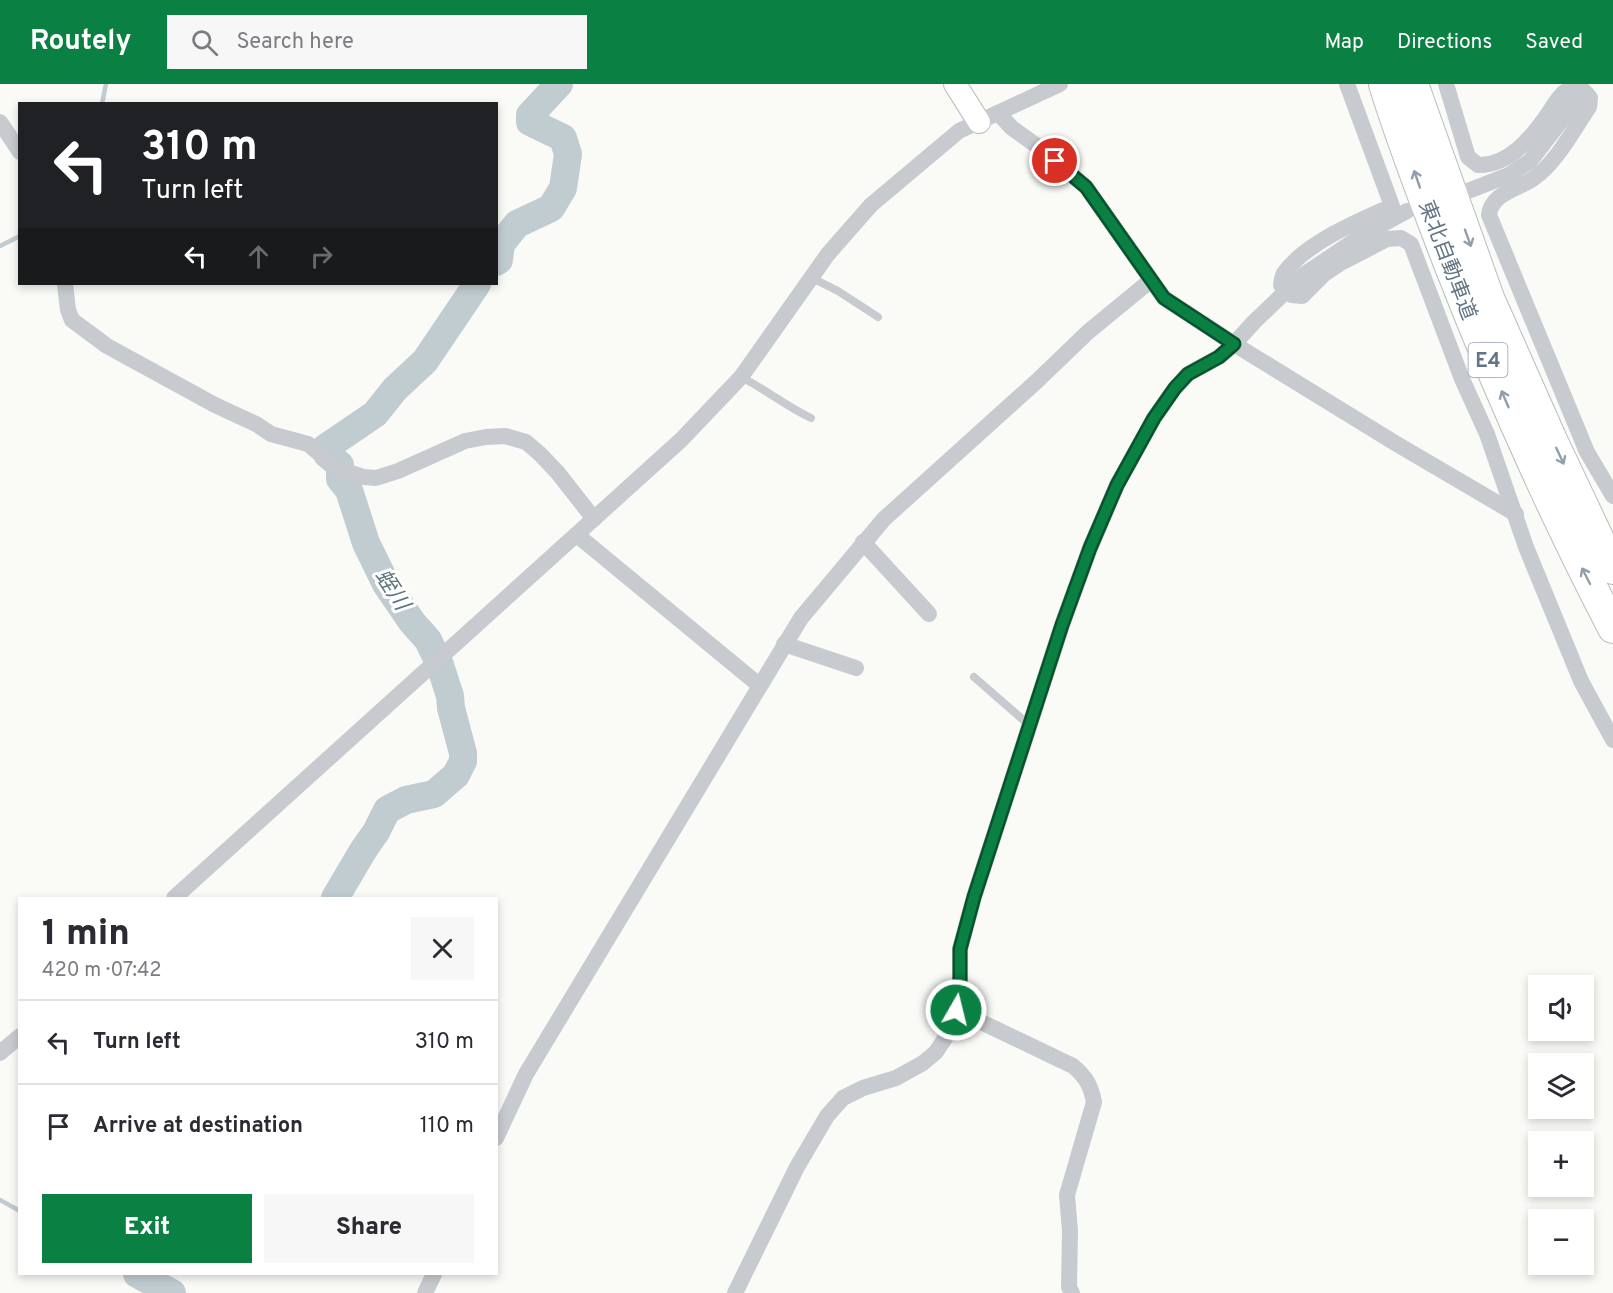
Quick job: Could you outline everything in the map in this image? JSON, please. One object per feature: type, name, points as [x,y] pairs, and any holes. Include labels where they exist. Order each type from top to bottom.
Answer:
[{"type":"highway","name":"東北自動車道","points":[[1384,84],[1419,188],[1473,323],[1521,436],[1580,564],[1613,628]]},
{"type":"highway","name":"東北自動車道","points":[[1413,84],[1490,298],[1552,440],[1613,569]]},
{"type":"street","points":[[955,84],[988,117],[1012,128],[1040,148],[1086,187],[1164,298],[1395,443],[1516,514]]},
{"type":"street","points":[[175,897],[681,440],[741,377],[828,254],[871,205],[959,131],[1060,84]]},
{"type":"street","points":[[1347,84],[1392,206],[1344,227],[1301,256],[1283,273],[1281,285],[1295,297],[1302,296],[1332,269],[1387,239],[1401,238],[1411,244],[1462,379],[1487,434],[1526,547],[1581,681],[1613,740]]},
{"type":"street","points":[[1446,84],[1468,156],[1478,165],[1501,160],[1519,148],[1543,122],[1564,92],[1572,89],[1584,91],[1590,98],[1589,107],[1549,164],[1534,178],[1495,200],[1490,206],[1489,215],[1587,452],[1613,496]]},
{"type":"street","points":[[1468,190],[1509,175],[1530,161],[1584,91]]},
{"type":"street","points":[[0,122],[18,149]]},
{"type":"street","points":[[735,1293],[797,1167],[827,1116],[843,1098],[863,1088],[896,1078],[923,1063],[936,1052],[951,1029],[960,985],[960,949],[963,937],[1029,724],[1090,548],[1117,485],[1154,418],[1188,374],[1219,357],[1302,276],[1363,235],[1407,212]]},
{"type":"street","points":[[498,1134],[526,1074],[801,618],[884,519],[1088,332],[1150,281]]},
{"type":"street","points":[[65,285],[68,310],[72,320],[107,346],[271,434],[308,444],[341,470],[376,478],[398,471],[465,441],[505,436],[526,442],[540,454],[594,519]]},
{"type":"street","points":[[577,535],[759,686]]},
{"type":"street","points":[[863,542],[929,614]]},
{"type":"street","points":[[784,644],[856,668]]},
{"type":"street","points":[[956,1010],[1073,1066],[1092,1088],[1094,1102],[1067,1195],[1070,1231],[1069,1287],[1072,1293]]},
{"type":"street","points":[[0,1053],[18,1038]]},
{"type":"street","points":[[425,1293],[434,1275]]},
{"type":"lane","points":[[812,278],[838,291],[878,317]]},
{"type":"lane","points":[[741,377],[790,408],[811,418]]},
{"type":"lane","points":[[974,677],[1029,724]]},
{"type":"waterway","points":[[102,102],[106,84]]},
{"type":"waterway","name":"蛭川","points":[[498,261],[501,244],[517,224],[551,208],[563,188],[568,154],[563,138],[530,122],[530,115],[559,84]]},
{"type":"waterway","points":[[0,246],[18,237]]},
{"type":"waterway","name":"蛭川","points":[[336,897],[387,810],[406,800],[434,794],[456,775],[463,761],[463,753],[450,696],[440,665],[428,640],[412,622],[386,584],[366,543],[349,490],[340,479],[340,465],[327,454],[325,448],[375,414],[395,389],[425,361],[476,285]]},
{"type":"waterway","points":[[0,1200],[18,1210]]},
{"type":"waterway","name":"蛭川","points":[[139,1275],[172,1293]]},
{"type":"route","points":[[956,1010],[960,985],[960,949],[974,897],[1062,625],[1090,548],[1117,485],[1154,418],[1175,388],[1188,374],[1219,357],[1234,344],[1164,298],[1086,187],[1055,161]]}]
